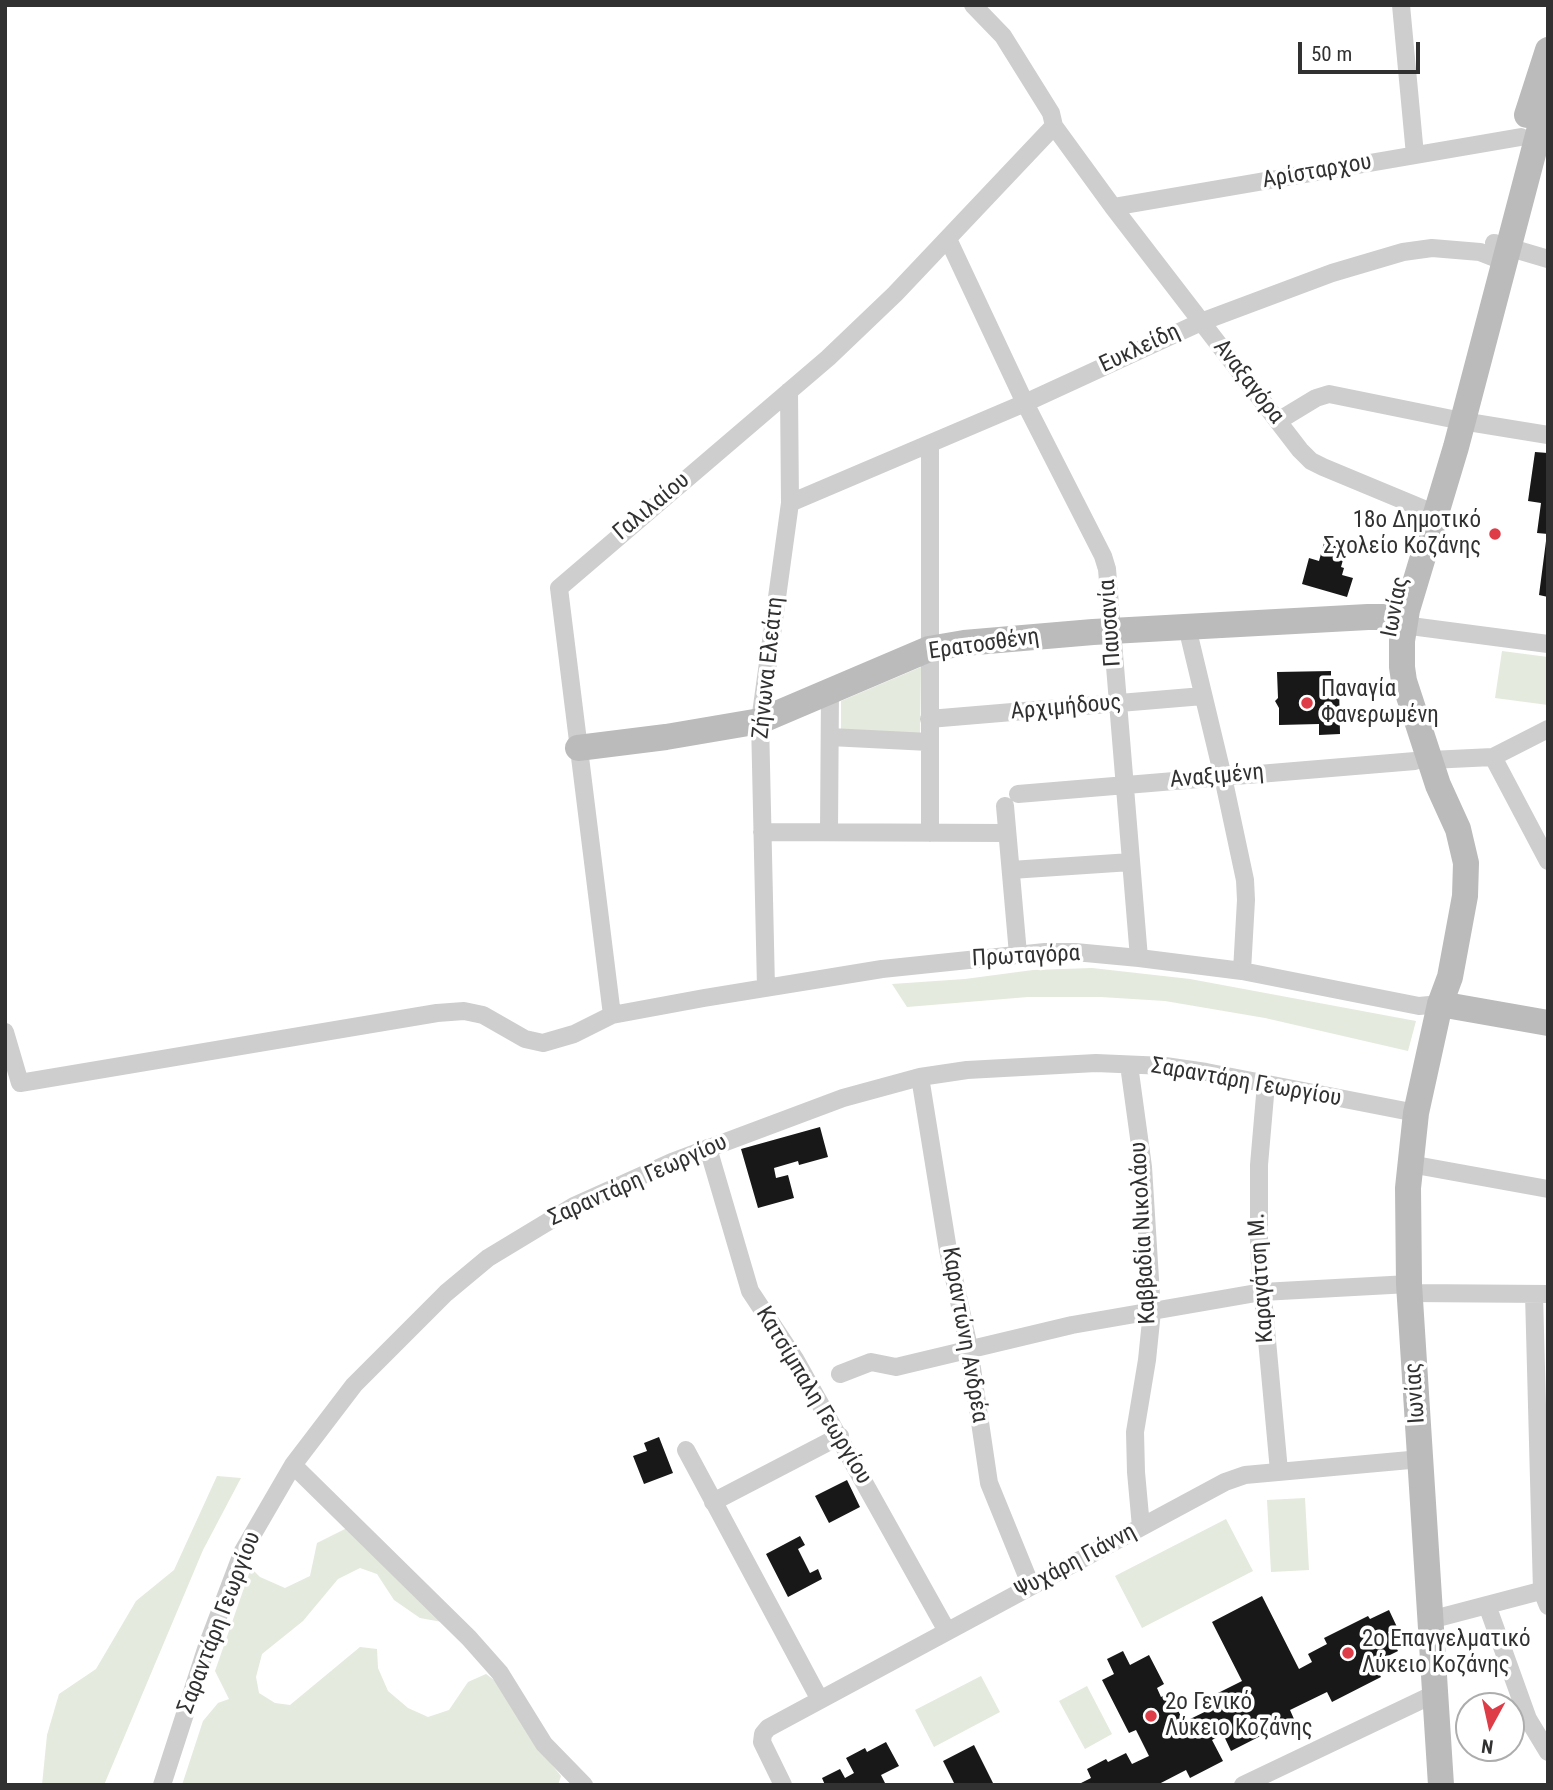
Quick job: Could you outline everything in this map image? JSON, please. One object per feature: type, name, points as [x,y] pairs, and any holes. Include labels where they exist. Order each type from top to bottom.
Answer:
[{"type":"main road","name":"Ιωνίας","points":[[1535,135],[1548,50]]},
{"type":"main road","name":"Ιωνίας","points":[[1441,1785],[1407,1234],[1410,1164],[1417,1107],[1438,1015],[1439,977],[1453,880],[1445,834],[1423,761],[1390,678],[1388,652],[1455,420],[1499,252],[1548,97]]},
{"type":"main road","name":"Ερατοσθένη","points":[[578,748],[760,721],[929,649],[964,643],[1111,631],[1368,617],[1383,617],[1396,623]]},
{"type":"main road","points":[[1438,1015],[1548,1023]]},
{"type":"street","name":"Αναξαγόρα","points":[[973,5],[1003,36],[1051,113],[1054,126],[1113,207],[1311,461],[1429,511]]},
{"type":"street","points":[[1401,5],[1415,155]]},
{"type":"street","name":"Γαλιλαίου","points":[[612,1015],[559,588],[789,391],[895,294],[1054,126]]},
{"type":"street","name":"Αρίσταρχου","points":[[1113,207],[1535,135]]},
{"type":"street","name":"Παυσανία","points":[[948,239],[1025,403],[1103,556],[1110,584],[1111,631],[1139,958]]},
{"type":"street","name":"Ευκλείδη","points":[[790,503],[930,445],[1202,322],[1332,273],[1403,252],[1432,248],[1499,252],[1548,259]]},
{"type":"street","name":"Ζήνωνα Ελεάτη","points":[[766,988],[760,721],[790,503],[789,391]]},
{"type":"street","points":[[1278,421],[1315,398],[1329,394],[1455,420],[1548,435]]},
{"type":"street","points":[[930,445],[930,833]]},
{"type":"street","points":[[1396,623],[1548,644]]},
{"type":"street","points":[[1187,627],[1245,880],[1242,971]]},
{"type":"street","points":[[829,832],[830,690]]},
{"type":"street","name":"Αρχιμήδους","points":[[929,719],[1203,696]]},
{"type":"street","points":[[1548,729],[1493,757],[1548,861]]},
{"type":"street","points":[[830,737],[929,742]]},
{"type":"street","name":"Αναξιμένη","points":[[1007,833],[1011,800],[1124,785],[1493,757]]},
{"type":"street","points":[[762,832],[1007,833],[1018,954]]},
{"type":"street","points":[[1011,870],[1131,862]]},
{"type":"street","name":"Πρωταγόρα","points":[[5,1032],[20,1083],[438,1013],[464,1011],[482,1014],[525,1039],[543,1043],[574,1034],[612,1015],[766,988],[882,969],[1018,954],[1075,952],[1242,971],[1419,1006],[1438,1015]]},
{"type":"street","name":"Σαραντάρη Γεωργίου","points":[[162,1785],[207,1646],[243,1551],[293,1465],[354,1385],[446,1293],[488,1258],[574,1206],[627,1180],[843,1098],[920,1077],[1002,1067],[1096,1063],[1165,1066],[1417,1107]]},
{"type":"street","name":"Καββαδία Νικολάου","points":[[1129,1065],[1143,1167],[1152,1311],[1135,1432],[1141,1527]]},
{"type":"street","name":"Καραντώνη Ανδρέα","points":[[920,1077],[948,1250],[969,1348],[989,1483],[1031,1586]]},
{"type":"street","name":"Καραγάτση Μ.","points":[[1266,1084],[1257,1202],[1262,1292],[1279,1471]]},
{"type":"street","name":"Κατσίμπαλη Γεωργίου","points":[[708,1148],[750,1292],[795,1359],[840,1436],[947,1631]]},
{"type":"street","points":[[1410,1164],[1548,1189]]},
{"type":"street","points":[[839,1374],[871,1362],[896,1367],[1072,1325],[1262,1292],[1410,1289],[1541,1294],[1546,1595],[1487,1605],[1430,1620]]},
{"type":"street","points":[[713,1502],[840,1436]]},
{"type":"street","points":[[686,1450],[820,1700]]},
{"type":"street","name":"Ψυχάρη Γιάννη","points":[[783,1785],[762,1742],[763,1734],[768,1728],[1225,1482],[1245,1475],[1279,1471],[1421,1459]]},
{"type":"street","points":[[293,1465],[469,1638],[500,1674],[544,1744],[584,1785]]},
{"type":"street","points":[[1487,1605],[1528,1719],[1548,1752]]},
{"type":"street","points":[[1243,1785],[1266,1779],[1434,1694]]},
{"type":"shaded area","points":[[1502,651],[1548,657],[1548,705],[1495,698]]},
{"type":"shaded area","points":[[921,667],[920,737],[841,733],[841,701]]},
{"type":"shaded area","points":[[1092,968],[1190,979],[1416,1021],[1408,1051],[1265,1018],[1165,1001],[1101,997],[1028,997],[907,1007],[892,984],[965,979],[1033,970]]},
{"type":"shaded area","points":[[217,1476],[241,1478],[203,1550],[104,1785],[42,1785],[47,1735],[59,1694],[96,1669],[136,1601],[174,1570]]},
{"type":"shaded area","points":[[1305,1498],[1309,1570],[1271,1572],[1267,1500]]},
{"type":"shaded area","points":[[1226,1519],[1253,1571],[1142,1628],[1115,1576]]},
{"type":"shaded area","points":[[347,1528],[442,1622],[420,1618],[394,1600],[377,1574],[360,1568],[338,1579],[303,1621],[262,1654],[256,1677],[259,1693],[275,1703],[290,1705],[360,1647],[377,1649],[378,1668],[388,1691],[408,1708],[428,1717],[449,1710],[468,1682],[486,1674],[501,1685],[537,1746],[561,1776],[558,1785],[182,1785],[203,1721],[218,1703],[229,1699],[215,1671],[251,1568],[260,1577],[285,1588],[310,1576],[317,1543]]},
{"type":"shaded area","points":[[981,1676],[1000,1712],[934,1747],[915,1710]]},
{"type":"shaded area","points":[[1087,1686],[1112,1734],[1085,1749],[1059,1701]]},
{"type":"building","points":[[1535,452],[1548,453],[1548,534],[1537,533],[1541,503],[1528,501]]},
{"type":"building","points":[[1548,541],[1548,597],[1539,595]]},
{"type":"building","points":[[1324,543],[1346,549],[1341,567],[1344,568],[1342,575],[1353,578],[1347,597],[1302,584],[1309,558],[1319,561]]},
{"type":"building","name":"Παναγία Φανερωμένη","points":[[1331,671],[1331,684],[1339,684],[1340,734],[1319,735],[1319,724],[1279,725],[1279,708],[1275,701],[1278,698],[1277,672]]},
{"type":"building","points":[[820,1127],[828,1157],[774,1168],[776,1178],[788,1175],[794,1198],[758,1208],[741,1149]]},
{"type":"building","points":[[659,1437],[673,1473],[644,1484],[633,1456],[647,1451],[644,1443]]},
{"type":"building","points":[[847,1480],[860,1507],[829,1523],[815,1496]]},
{"type":"building","points":[[800,1536],[805,1545],[798,1549],[810,1573],[818,1569],[822,1579],[788,1597],[766,1554]]},
{"type":"building","points":[[1262,1596],[1299,1669],[1312,1662],[1308,1654],[1327,1644],[1324,1638],[1368,1616],[1370,1619],[1389,1610],[1397,1627],[1388,1632],[1398,1651],[1374,1663],[1381,1677],[1332,1702],[1327,1692],[1290,1710],[1294,1719],[1231,1751],[1223,1734],[1212,1740],[1223,1761],[1190,1778],[1186,1770],[1157,1785],[1077,1785],[1091,1778],[1087,1769],[1106,1759],[1108,1762],[1126,1753],[1132,1764],[1149,1756],[1136,1730],[1129,1733],[1102,1680],[1114,1674],[1107,1659],[1123,1651],[1130,1665],[1149,1655],[1164,1684],[1157,1688],[1161,1697],[1169,1693],[1184,1722],[1223,1703],[1218,1693],[1242,1681],[1212,1622]]},
{"type":"building","points":[[886,1742],[899,1766],[881,1775],[886,1785],[825,1785],[822,1778],[840,1769],[845,1778],[854,1773],[846,1758],[865,1748],[867,1752]]},
{"type":"building","points":[[974,1745],[994,1785],[955,1785],[943,1761]]},
{"type":"place","name":"18ο Δημοτικό Σχολείο Κοζάνης","points":[[1495,534]]},
{"type":"place","name":"Παναγία Φανερωμένη","points":[[1307,703]]},
{"type":"place","name":"2ο Επαγγελματικό Λύκειο Κοζάνης","points":[[1348,1653]]},
{"type":"place","name":"2ο Γενικό Λύκειο Κοζάνης","points":[[1151,1716]]}]
